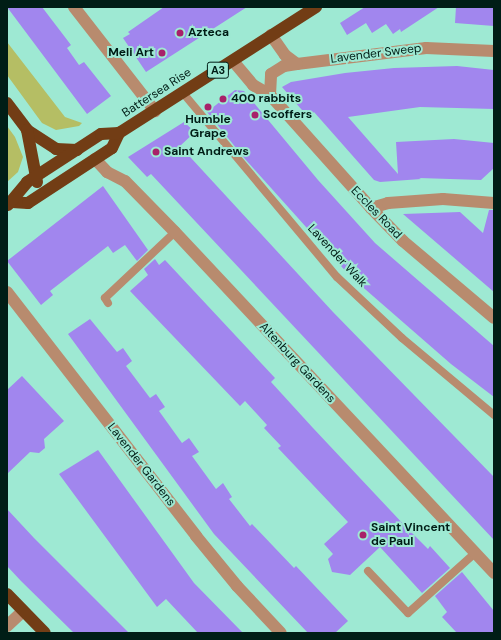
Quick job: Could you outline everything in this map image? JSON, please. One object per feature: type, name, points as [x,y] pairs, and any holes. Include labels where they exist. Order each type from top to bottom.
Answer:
[{"type":"highway","name":"Battersea Rise","points":[[33,199],[112,148],[120,133],[316,7]]},
{"type":"highway","points":[[7,103],[27,130],[56,149],[77,150]]},
{"type":"highway","points":[[27,130],[37,176],[33,199]]},
{"type":"highway","name":"A3","points":[[77,150],[101,134],[120,133]]},
{"type":"highway","points":[[10,204],[27,182],[77,150]]},
{"type":"highway","name":"A3","points":[[10,204],[28,202],[33,199]]},
{"type":"highway","points":[[7,594],[45,633]]},
{"type":"street","points":[[74,7],[155,111]]},
{"type":"street","points":[[271,35],[285,55],[298,64]]},
{"type":"street","name":"Lavender Sweep","points":[[298,64],[426,48],[494,51]]},
{"type":"street","name":"Eccles Road","points":[[232,60],[253,85],[270,95],[371,208],[403,241],[494,318]]},
{"type":"street","points":[[270,95],[271,74],[284,66],[298,64]]},
{"type":"street","name":"Altenburg Gardens","points":[[95,159],[107,172],[124,181],[176,232],[494,573]]},
{"type":"street","points":[[371,208],[388,203],[442,199],[494,203]]},
{"type":"street","name":"Lavender Gardens","points":[[7,292],[196,536],[237,586],[282,633]]},
{"type":"street","points":[[7,626],[23,611]]},
{"type":"lane","name":"Lavender Walk","points":[[183,93],[337,277],[402,338],[494,415]]},
{"type":"lane","points":[[108,303],[105,298],[176,232]]},
{"type":"lane","points":[[368,571],[408,613],[474,553]]},
{"type":"green space","points":[[7,42],[65,117],[82,123],[79,126],[56,130],[42,123],[7,75]]},
{"type":"green space","points":[[7,126],[15,137],[23,157],[18,172],[7,182]]},
{"type":"building","points":[[7,7],[42,7],[71,45],[67,48],[79,65],[84,62],[111,96],[87,114]]},
{"type":"building","points":[[164,7],[247,7],[146,72],[123,38],[130,34],[128,32]]},
{"type":"building","points":[[365,7],[439,7],[401,32],[400,29],[393,34],[386,24],[372,33],[366,23],[347,35],[340,23]]},
{"type":"building","points":[[456,7],[494,7],[494,26],[455,23]]},
{"type":"building","points":[[457,66],[494,70],[494,109],[420,107],[348,117],[398,174],[396,142],[454,139],[494,143],[494,168],[481,180],[419,178],[421,179],[380,182],[374,180],[314,112],[308,117],[282,87],[291,82],[345,73],[394,68]]},
{"type":"building","points":[[235,90],[244,91],[318,180],[375,243],[494,346],[494,397],[451,364],[350,276],[245,159],[207,112]]},
{"type":"building","points":[[184,122],[195,132],[180,146],[333,312],[494,477],[494,540],[151,174],[147,177],[128,157]]},
{"type":"building","points":[[103,186],[148,250],[137,261],[125,245],[113,253],[108,246],[50,291],[53,295],[41,305],[7,261]]},
{"type":"building","points":[[489,210],[494,210],[494,292],[403,214],[460,212],[483,233]]},
{"type":"building","points":[[155,259],[159,265],[165,260],[275,378],[271,382],[313,428],[406,527],[428,549],[430,546],[450,568],[422,593],[380,547],[350,575],[332,572],[328,559],[333,554],[324,544],[348,522],[278,448],[281,446],[264,428],[267,425],[245,401],[240,406],[130,291],[148,275],[144,269]]},
{"type":"building","points":[[90,319],[117,352],[123,348],[132,361],[126,366],[150,398],[156,394],[165,407],[159,411],[182,443],[189,438],[199,452],[192,456],[216,489],[223,483],[232,497],[229,499],[250,526],[252,524],[294,568],[296,566],[348,621],[335,633],[308,633],[214,534],[68,334]]},
{"type":"building","points":[[22,376],[64,421],[44,439],[45,448],[39,453],[30,452],[7,474],[7,390]]},
{"type":"building","points":[[98,450],[194,583],[243,633],[198,633],[166,599],[157,607],[59,474]]},
{"type":"building","points":[[7,509],[129,633],[74,633],[21,581],[7,566]]},
{"type":"building","points":[[462,572],[494,611],[494,633],[457,633],[442,617],[447,612],[435,596]]},
{"type":"place","name":"Azteca","points":[[180,33]]},
{"type":"place","name":"Meli Art","points":[[162,53]]},
{"type":"place","name":"400 rabbits","points":[[223,99]]},
{"type":"place","name":"Humble Grape","points":[[208,107]]},
{"type":"place","name":"Scoffers","points":[[255,115]]},
{"type":"place","name":"Saint Andrews","points":[[156,152]]},
{"type":"place","name":"Saint Vincent de Paul","points":[[363,535]]}]
